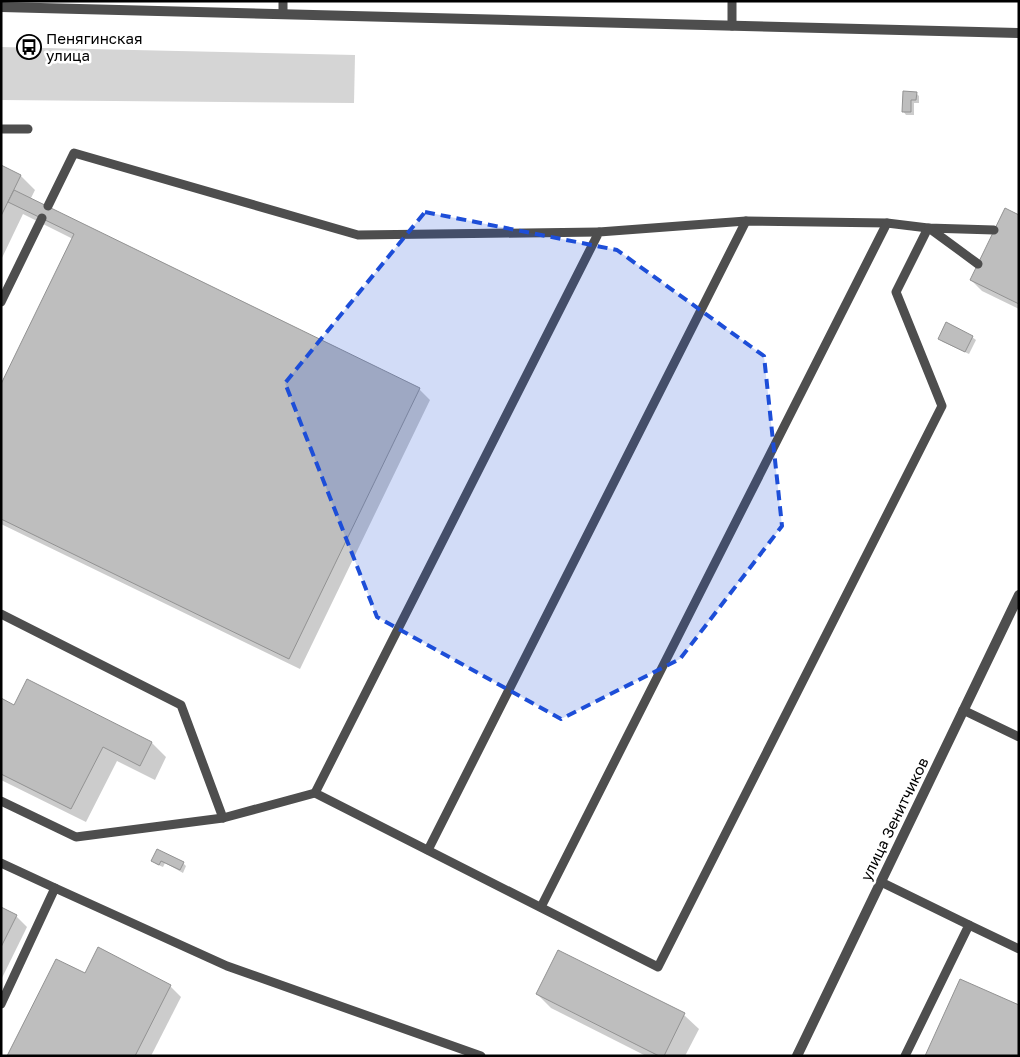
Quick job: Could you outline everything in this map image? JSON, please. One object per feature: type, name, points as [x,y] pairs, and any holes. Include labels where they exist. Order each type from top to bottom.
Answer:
[{"type":"street","points":[[1,7],[61,5],[283,14],[1019,33]]},
{"type":"street","name":"улица Зенитчиков","points":[[797,1056],[1019,595]]},
{"type":"lane","points":[[283,1],[283,14]]},
{"type":"lane","points":[[732,1],[732,26]]},
{"type":"lane","points":[[1,129],[28,129]]},
{"type":"lane","points":[[48,206],[74,153],[358,235],[599,232],[746,221],[887,223],[928,228],[994,230]]},
{"type":"lane","points":[[1,302],[42,218]]},
{"type":"lane","points":[[428,850],[746,221]]},
{"type":"lane","points":[[541,907],[887,223]]},
{"type":"lane","points":[[928,228],[978,264]]},
{"type":"lane","points":[[1,801],[76,837],[223,818],[315,793],[658,967],[942,406],[896,292],[928,228]]},
{"type":"lane","points":[[315,793],[599,232]]},
{"type":"lane","points":[[1,614],[181,704],[223,818]]},
{"type":"lane","points":[[963,710],[1019,737]]},
{"type":"lane","points":[[1,863],[227,966],[311,994],[481,1056]]},
{"type":"lane","points":[[881,882],[1019,949]]},
{"type":"lane","points":[[1,1004],[55,888]]},
{"type":"lane","points":[[905,1056],[968,924]]},
{"type":"highlighted area","points":[[425,212],[617,250],[764,356],[782,526],[680,659],[561,719],[377,617],[285,383]]},
{"type":"shaded area","points":[[1,47],[355,55],[354,103],[1,100]]},
{"type":"building","points":[[903,91],[917,92],[916,100],[911,100],[911,112],[902,112]]},
{"type":"building","points":[[1,165],[21,175],[1,216]]},
{"type":"building","points":[[14,190],[420,388],[289,659],[1,519],[1,384],[74,234],[8,202]]},
{"type":"building","points":[[1005,208],[1019,215],[1019,304],[970,280]]},
{"type":"building","points":[[946,322],[973,336],[965,352],[938,339]]},
{"type":"building","points":[[27,679],[152,742],[140,766],[103,747],[71,809],[1,774],[1,698],[14,705]]},
{"type":"building","points":[[157,849],[184,862],[180,870],[161,861],[159,865],[151,861]]},
{"type":"building","points":[[1,907],[17,915],[1,947]]},
{"type":"building","points":[[98,947],[171,985],[135,1056],[7,1056],[56,959],[85,973]]},
{"type":"building","points":[[558,950],[685,1013],[664,1056],[659,1056],[536,994]]},
{"type":"building","points":[[960,979],[1019,1005],[1019,1056],[925,1056]]},
{"type":"place","name":"Пенягинская улица","points":[[29,47]]}]
